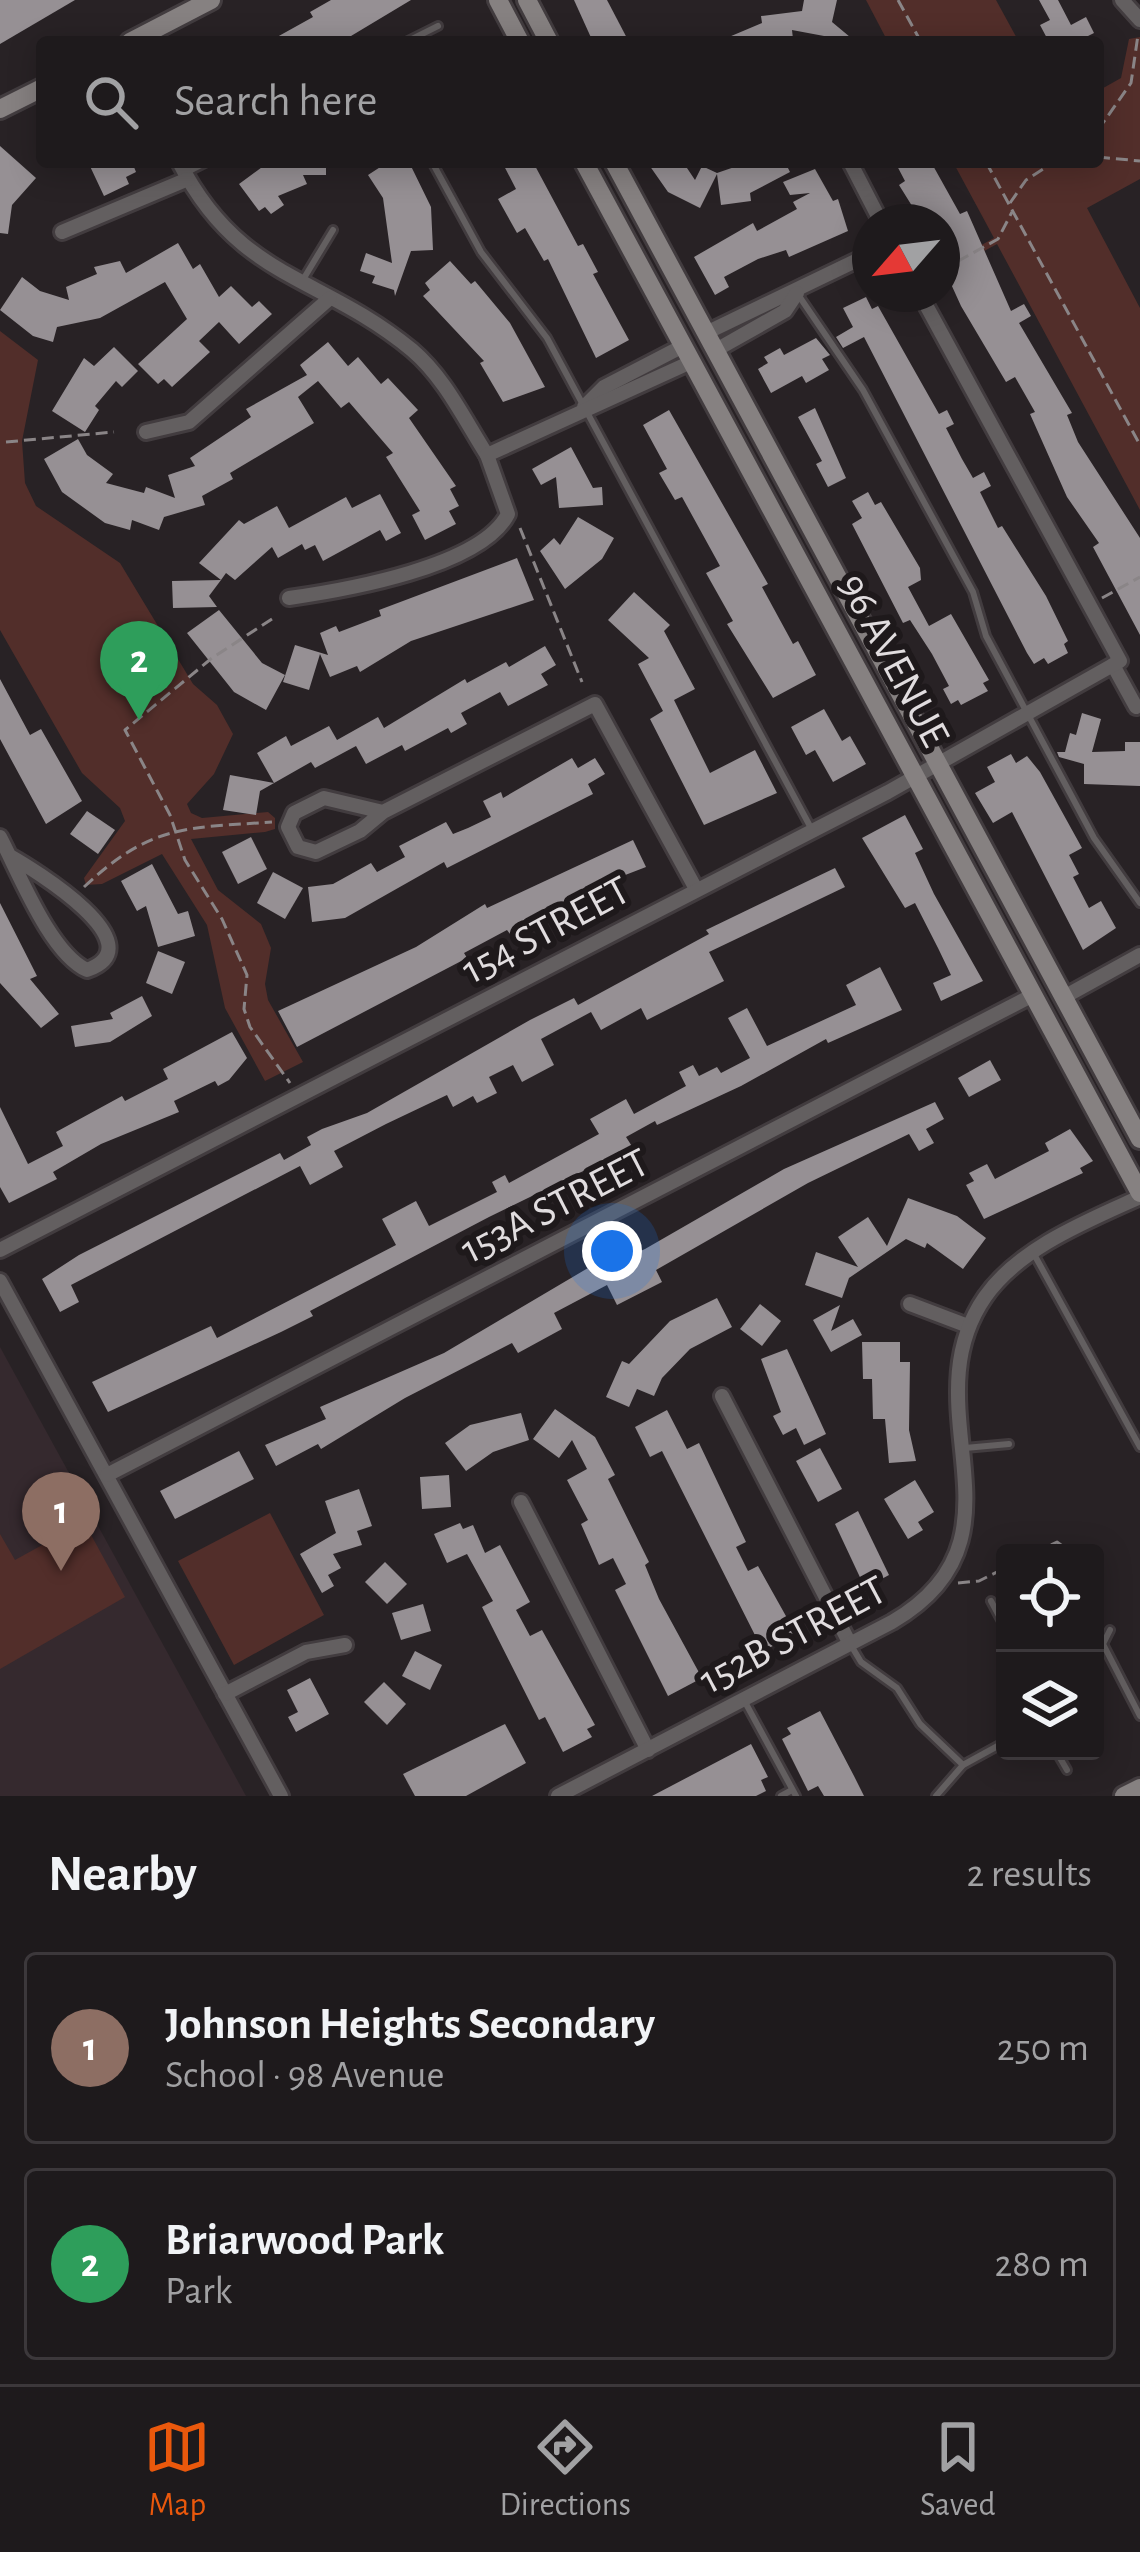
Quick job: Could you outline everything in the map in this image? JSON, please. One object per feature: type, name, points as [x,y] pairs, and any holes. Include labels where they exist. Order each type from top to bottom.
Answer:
[{"type":"main road","points":[[142,36],[212,0]]},
{"type":"main road","points":[[498,0],[517,36]]},
{"type":"main road","points":[[527,0],[546,36]]},
{"type":"main road","points":[[0,109],[36,91]]},
{"type":"main road","name":"96 AVENUE","points":[[587,168],[1140,1195]]},
{"type":"main road","name":"96 AVENUE","points":[[617,168],[1140,1139]]},
{"type":"main road","points":[[687,354],[714,348]]},
{"type":"main road","points":[[1124,1796],[1140,1788]]},
{"type":"street","points":[[1122,0],[1139,26]]},
{"type":"street","points":[[853,168],[872,204]]},
{"type":"street","points":[[62,232],[184,172],[234,242],[420,358],[487,455],[508,514],[479,544],[386,577],[290,598]]},
{"type":"street","points":[[714,348],[785,311],[797,293],[852,264]]},
{"type":"street","points":[[146,432],[189,422],[330,298]]},
{"type":"street","points":[[930,312],[1136,707]]},
{"type":"street","points":[[487,455],[584,407],[604,387],[687,354]]},
{"type":"street","name":"154 STREET","points":[[0,1250],[812,831],[1116,663]]},
{"type":"street","points":[[383,812],[324,798],[293,813],[288,826],[298,847],[316,852],[360,831],[383,812],[596,704],[696,889]]},
{"type":"street","points":[[0,837],[10,856],[62,951],[87,970],[98,965],[107,951],[105,936],[84,908],[54,880],[10,856]]},
{"type":"street","points":[[1064,997],[1140,956]]},
{"type":"street","name":"153A STREET","points":[[107,1475],[1033,995]]},
{"type":"street","name":"152B STREET","points":[[558,1796],[922,1604],[956,1562],[968,1515],[956,1387],[968,1326],[996,1284],[1033,1252],[1140,1195]]},
{"type":"street","points":[[0,1281],[281,1796]]},
{"type":"street","points":[[910,1304],[968,1326]]},
{"type":"street","points":[[722,1396],[850,1644]]},
{"type":"street","points":[[521,1502],[648,1750]]},
{"type":"street","points":[[225,1694],[306,1652],[345,1646]]},
{"type":"lane","points":[[418,36],[438,26]]},
{"type":"lane","points":[[435,168],[481,252],[539,325],[812,831]]},
{"type":"lane","points":[[302,282],[333,230]]},
{"type":"lane","points":[[797,293],[863,390],[973,592],[986,636],[1094,838],[1140,903]]},
{"type":"lane","points":[[1033,1252],[1140,1447]]},
{"type":"lane","points":[[962,1448],[1009,1444]]},
{"type":"lane","points":[[991,1601],[996,1610]]},
{"type":"lane","points":[[1110,1630],[1103,1645],[1140,1716]]},
{"type":"lane","points":[[850,1644],[861,1662],[897,1688],[920,1724],[963,1765]]},
{"type":"lane","points":[[743,1699],[794,1793],[781,1796]]},
{"type":"lane","points":[[936,1796],[963,1765],[996,1747]]},
{"type":"lane","points":[[1061,1760],[1067,1770]]},
{"type":"path","points":[[898,0],[918,36]]},
{"type":"path","points":[[1104,121],[1133,76],[1139,26]]},
{"type":"path","points":[[1133,76],[1140,90]]},
{"type":"path","points":[[1104,157],[1140,160]]},
{"type":"path","points":[[989,168],[1140,445]]},
{"type":"path","points":[[960,260],[998,239],[1026,180],[1045,168]]},
{"type":"path","points":[[6,442],[114,432]]},
{"type":"path","points":[[520,528],[582,682]]},
{"type":"path","points":[[1100,599],[1140,577]]},
{"type":"path","points":[[272,620],[128,722],[127,737],[247,975],[244,1010],[250,1027],[290,1083]]},
{"type":"path","points":[[82,889],[133,846],[175,829],[280,822]]},
{"type":"path","points":[[958,1583],[979,1581],[996,1572]]},
{"type":"shaded area","points":[[866,0],[996,0],[1016,36],[885,36]]},
{"type":"shaded area","points":[[1140,37],[1140,179],[1087,208],[1140,308],[1140,510],[997,244],[960,264],[960,257],[994,238],[956,168],[1104,168],[1104,88],[1121,78],[1129,39]]},
{"type":"shaded area","points":[[0,331],[38,360],[22,441],[25,483],[36,506],[120,563],[193,684],[217,705],[233,734],[214,774],[187,804],[191,813],[202,818],[268,812],[275,818],[275,829],[265,832],[191,839],[218,890],[261,924],[271,948],[265,984],[268,1000],[303,1062],[265,1081],[225,1008],[207,925],[162,854],[102,884],[86,885],[84,878],[125,821],[120,808],[82,773],[0,630]]},
{"type":"shaded area","points":[[0,1347],[246,1796],[0,1796]]},
{"type":"shaded area","points":[[270,1513],[324,1615],[234,1665],[178,1561]]},
{"type":"shaded area","points":[[84,1522],[125,1597],[0,1669],[0,1534],[15,1560]]},
{"type":"building","points":[[0,0],[75,0],[0,44]]},
{"type":"building","points":[[331,0],[411,0],[351,36],[279,36],[313,17],[310,12]]},
{"type":"building","points":[[574,0],[607,0],[626,36],[590,36]]},
{"type":"building","points":[[804,0],[837,0],[832,22],[849,36],[792,30],[793,36],[731,36],[762,23],[761,16],[802,11]]},
{"type":"building","points":[[1039,0],[1058,0],[1071,25],[1086,17],[1094,33],[1046,36],[1040,25],[1050,20]]},
{"type":"building","points":[[0,146],[36,178],[12,205],[8,234],[0,233]]},
{"type":"building","points":[[91,168],[134,168],[136,172],[126,177],[129,184],[104,196]]},
{"type":"building","points":[[261,168],[326,168],[326,175],[303,175],[307,184],[278,196],[284,205],[271,214],[265,207],[259,211],[239,184]]},
{"type":"building","points":[[379,168],[412,168],[431,207],[433,250],[411,251],[395,296],[394,290],[372,283],[375,276],[360,271],[366,253],[392,263],[383,198],[368,175]]},
{"type":"building","points":[[505,168],[536,168],[578,246],[583,244],[598,272],[593,274],[629,340],[596,358],[548,259],[544,261],[525,228],[517,233],[498,199],[516,189]]},
{"type":"building","points":[[651,168],[687,168],[695,180],[701,168],[717,173],[732,168],[788,168],[790,172],[750,193],[751,201],[721,205],[717,174],[700,208],[668,192]]},
{"type":"building","points":[[898,168],[934,168],[954,204],[911,204],[899,185],[905,181]]},
{"type":"building","points":[[815,169],[833,201],[838,199],[848,231],[789,257],[786,250],[758,259],[724,277],[729,287],[715,295],[694,257],[753,223],[757,231],[797,209],[793,202],[810,193],[790,195],[783,182]]},
{"type":"building","points":[[967,211],[1011,311],[1024,304],[1031,316],[1019,323],[1072,413],[1067,415],[1078,442],[1140,538],[1140,635],[1093,547],[1099,543],[1067,497],[1030,414],[1035,412],[1015,377],[1006,382],[961,306],[960,214]]},
{"type":"building","points":[[178,243],[193,269],[200,264],[219,297],[231,286],[252,307],[259,301],[272,314],[239,344],[219,322],[199,341],[210,352],[172,387],[164,379],[158,384],[138,364],[187,319],[165,282],[100,318],[57,327],[53,342],[33,336],[0,310],[22,277],[40,291],[69,300],[66,287],[97,274],[94,267],[120,261],[126,273]]},
{"type":"building","points":[[450,261],[471,284],[475,281],[510,323],[545,387],[503,402],[480,363],[484,361],[423,296],[430,290],[425,283]]},
{"type":"building","points":[[852,304],[852,312],[881,312],[939,414],[947,410],[954,424],[946,428],[973,478],[984,472],[991,486],[980,492],[998,528],[1002,526],[1046,596],[1068,641],[1064,644],[1068,653],[1048,664],[1044,658],[1034,664],[864,337],[843,348],[836,337],[853,327],[843,308]]},
{"type":"building","points":[[816,338],[830,355],[822,359],[829,370],[806,383],[802,376],[771,393],[758,369],[768,363],[764,357],[780,348],[784,355]]},
{"type":"building","points":[[328,342],[348,366],[358,357],[381,384],[388,378],[418,410],[409,418],[456,486],[450,489],[459,506],[449,511],[456,524],[425,540],[412,515],[420,511],[386,457],[393,453],[349,402],[341,408],[318,381],[298,397],[314,423],[230,473],[233,479],[202,496],[205,505],[164,517],[159,530],[132,520],[130,530],[105,523],[62,492],[44,459],[78,439],[87,455],[113,474],[106,483],[144,493],[146,487],[175,498],[168,475],[195,466],[190,458],[251,417],[246,409],[307,375],[300,365]]},
{"type":"building","points":[[114,347],[138,371],[122,387],[116,381],[95,406],[99,410],[85,432],[52,411],[84,358],[94,366]]},
{"type":"building","points":[[815,408],[846,478],[828,487],[816,464],[822,461],[798,417]]},
{"type":"building","points":[[669,410],[768,584],[762,587],[793,644],[798,641],[816,675],[773,698],[727,624],[733,621],[706,573],[720,566],[682,497],[675,500],[659,473],[667,469],[643,425]]},
{"type":"building","points":[[571,447],[593,488],[602,487],[603,505],[559,508],[556,477],[541,485],[532,469]]},
{"type":"building","points":[[868,492],[875,505],[881,502],[920,568],[921,580],[908,587],[929,626],[951,614],[989,680],[983,683],[988,691],[961,705],[958,700],[951,704],[943,689],[949,686],[932,654],[910,620],[903,623],[852,524],[862,518],[852,501]]},
{"type":"building","points":[[380,494],[401,533],[386,541],[380,530],[323,561],[315,545],[305,550],[302,544],[278,558],[272,547],[235,580],[226,573],[221,580],[199,563],[239,520],[244,524],[277,506],[289,528],[346,497],[352,508]]},
{"type":"building","points":[[578,517],[614,538],[602,559],[565,589],[540,551],[554,538],[560,545]]},
{"type":"building","points":[[517,558],[534,600],[411,641],[360,672],[357,666],[330,677],[320,654],[309,690],[283,682],[295,645],[328,655],[320,633],[336,626],[339,632],[381,616],[379,610]]},
{"type":"building","points":[[221,580],[209,596],[217,607],[173,608],[172,581]]},
{"type":"building","points":[[634,592],[670,625],[664,631],[695,689],[674,700],[710,773],[755,750],[777,793],[704,825],[650,719],[663,711],[638,664],[649,658],[608,620]]},
{"type":"building","points":[[219,610],[262,663],[285,675],[266,710],[234,692],[187,633]]},
{"type":"building","points":[[545,646],[556,665],[541,674],[548,685],[508,706],[500,692],[461,713],[467,724],[451,733],[448,728],[405,751],[402,745],[366,764],[356,746],[315,768],[311,762],[260,791],[256,815],[223,810],[230,775],[274,783],[257,753],[286,736],[291,746],[329,726],[337,740],[378,717],[384,728],[465,679],[467,683],[506,662],[509,667]]},
{"type":"building","points":[[0,679],[30,735],[41,729],[82,801],[46,824],[0,739]]},
{"type":"building","points":[[824,709],[842,741],[850,736],[866,764],[833,782],[815,750],[806,755],[791,727]]},
{"type":"building","points":[[1082,713],[1101,719],[1092,752],[1125,751],[1125,742],[1140,742],[1140,786],[1084,784],[1084,764],[1059,757],[1057,752],[1065,752],[1070,733],[1076,735]]},
{"type":"building","points":[[1011,754],[1016,763],[1027,756],[1040,772],[1082,848],[1069,855],[1079,874],[1073,877],[1089,908],[1101,901],[1116,928],[1083,950],[1012,812],[993,823],[975,793],[995,782],[987,767]]},
{"type":"building","points":[[572,758],[578,768],[595,758],[605,774],[588,784],[593,794],[447,868],[444,862],[345,918],[312,922],[308,887],[333,884],[371,863],[377,872],[405,857],[399,846],[446,822],[453,834],[491,817],[483,801],[501,792],[503,798]]},
{"type":"building","points":[[87,811],[115,830],[98,854],[70,834]]},
{"type":"building","points":[[905,815],[923,849],[915,853],[934,894],[983,981],[941,1001],[933,983],[951,975],[938,948],[915,903],[905,908],[862,838]]},
{"type":"building","points":[[251,837],[267,869],[238,884],[222,852]]},
{"type":"building","points":[[633,840],[646,867],[581,892],[510,934],[507,930],[464,953],[467,958],[297,1047],[278,1011],[416,947],[485,904],[487,908]]},
{"type":"building","points":[[152,864],[178,914],[188,911],[195,936],[158,947],[146,906],[137,911],[121,881]]},
{"type":"building","points":[[835,868],[845,887],[709,952],[724,981],[647,1020],[641,1008],[601,1030],[591,1012],[541,1039],[554,1065],[522,1082],[513,1065],[489,1077],[497,1093],[477,1103],[473,1096],[453,1107],[447,1095],[386,1124],[334,1151],[343,1167],[310,1185],[300,1166],[71,1285],[79,1302],[60,1312],[42,1279],[79,1255],[280,1153],[284,1160],[311,1145],[307,1137],[322,1129],[367,1113],[530,1020],[574,998],[578,1005],[709,934],[706,930]]},
{"type":"building","points":[[273,872],[303,888],[285,919],[257,903]]},
{"type":"building","points":[[0,903],[37,976],[30,979],[59,1014],[41,1028],[0,983]]},
{"type":"building","points":[[158,951],[185,962],[172,994],[146,983]]},
{"type":"building","points":[[880,967],[902,1010],[828,1043],[826,1039],[741,1086],[657,1125],[655,1121],[626,1137],[635,1151],[615,1162],[612,1157],[489,1217],[310,1311],[313,1316],[108,1412],[92,1382],[211,1326],[217,1338],[396,1245],[382,1219],[416,1201],[429,1226],[497,1192],[492,1182],[505,1175],[509,1183],[599,1134],[590,1119],[626,1099],[634,1114],[686,1086],[679,1072],[693,1065],[699,1076],[717,1067],[721,1073],[750,1058],[728,1018],[747,1008],[767,1046],[856,1005],[846,985]]},
{"type":"building","points":[[142,996],[152,1016],[110,1042],[75,1047],[71,1026],[113,1019],[110,1013]]},
{"type":"building","points":[[232,1032],[247,1058],[229,1080],[218,1086],[215,1081],[174,1101],[179,1112],[101,1144],[53,1172],[57,1179],[9,1203],[0,1187],[0,1107],[28,1164],[63,1146],[56,1132],[122,1096],[125,1101],[168,1079],[163,1069]]},
{"type":"building","points":[[990,1060],[1001,1080],[969,1097],[958,1078]]},
{"type":"building","points":[[935,1102],[944,1119],[926,1129],[934,1143],[919,1151],[909,1134],[808,1183],[656,1270],[662,1282],[617,1305],[607,1285],[554,1313],[562,1329],[518,1353],[512,1343],[405,1398],[321,1449],[318,1444],[276,1466],[265,1445],[326,1419],[320,1407],[444,1353],[588,1268],[591,1273],[645,1249],[784,1169]]},
{"type":"building","points":[[1070,1129],[1093,1161],[1080,1168],[1083,1173],[984,1219],[966,1185],[974,1181],[969,1173],[987,1164],[995,1179],[1049,1151],[1045,1143]]},
{"type":"building","points":[[908,1198],[957,1216],[986,1238],[963,1269],[927,1243],[925,1248],[906,1239],[849,1278],[842,1298],[805,1285],[816,1252],[858,1267],[838,1237],[868,1217],[887,1246]]},
{"type":"building","points":[[717,1298],[732,1327],[690,1349],[662,1378],[654,1396],[637,1389],[629,1407],[606,1397],[622,1361],[629,1364],[670,1321]]},
{"type":"building","points":[[760,1304],[781,1321],[762,1346],[740,1329]]},
{"type":"building","points":[[840,1305],[831,1331],[853,1319],[862,1335],[831,1352],[813,1320]]},
{"type":"building","points":[[862,1342],[900,1342],[900,1362],[910,1362],[909,1430],[916,1461],[889,1463],[885,1419],[873,1419],[872,1379],[863,1379]]},
{"type":"building","points":[[787,1349],[826,1434],[804,1445],[796,1428],[783,1435],[773,1416],[781,1412],[761,1359]]},
{"type":"building","points":[[555,1409],[595,1437],[615,1475],[608,1479],[649,1562],[645,1565],[659,1599],[702,1678],[668,1696],[615,1590],[626,1584],[613,1558],[599,1565],[581,1524],[588,1520],[567,1480],[587,1469],[572,1440],[559,1458],[533,1439]]},
{"type":"building","points":[[667,1410],[687,1449],[699,1443],[746,1542],[736,1547],[748,1571],[758,1566],[796,1634],[763,1651],[662,1451],[650,1457],[635,1427]]},
{"type":"building","points":[[521,1413],[529,1440],[493,1452],[466,1471],[445,1443],[470,1425]]},
{"type":"building","points":[[820,1448],[842,1489],[818,1502],[796,1461]]},
{"type":"building","points":[[239,1451],[254,1479],[175,1519],[160,1491]]},
{"type":"building","points":[[449,1475],[451,1507],[422,1509],[420,1477]]},
{"type":"building","points":[[915,1480],[934,1512],[918,1522],[923,1530],[908,1539],[884,1499]]},
{"type":"building","points":[[359,1489],[372,1526],[357,1531],[362,1545],[333,1554],[341,1568],[328,1575],[334,1586],[322,1593],[300,1554],[336,1533],[325,1501]]},
{"type":"building","points":[[858,1511],[889,1575],[865,1588],[835,1524]]},
{"type":"building","points":[[460,1523],[463,1529],[473,1525],[485,1553],[500,1545],[530,1602],[516,1610],[530,1636],[542,1630],[595,1725],[587,1729],[592,1737],[563,1752],[545,1717],[539,1720],[482,1607],[493,1601],[467,1554],[447,1563],[434,1534]]},
{"type":"building","points":[[385,1562],[407,1584],[387,1604],[365,1582]]},
{"type":"building","points":[[423,1604],[431,1631],[401,1640],[392,1613]]},
{"type":"building","points":[[415,1651],[442,1665],[430,1690],[402,1676]]},
{"type":"building","points":[[310,1678],[329,1714],[296,1732],[288,1717],[298,1712],[287,1690]]},
{"type":"building","points":[[384,1682],[406,1704],[387,1725],[364,1702]]},
{"type":"building","points":[[820,1711],[864,1796],[824,1796],[818,1786],[808,1791],[782,1739],[791,1734],[787,1728]]},
{"type":"building","points":[[505,1724],[526,1763],[466,1796],[415,1796],[403,1774]]},
{"type":"building","points":[[751,1744],[768,1777],[761,1780],[766,1791],[756,1796],[652,1796]]},
{"type":"place","name":"Briarwood Park","points":[[139,720]]},
{"type":"place","name":"Johnson Heights Secondary","points":[[61,1571]]}]
